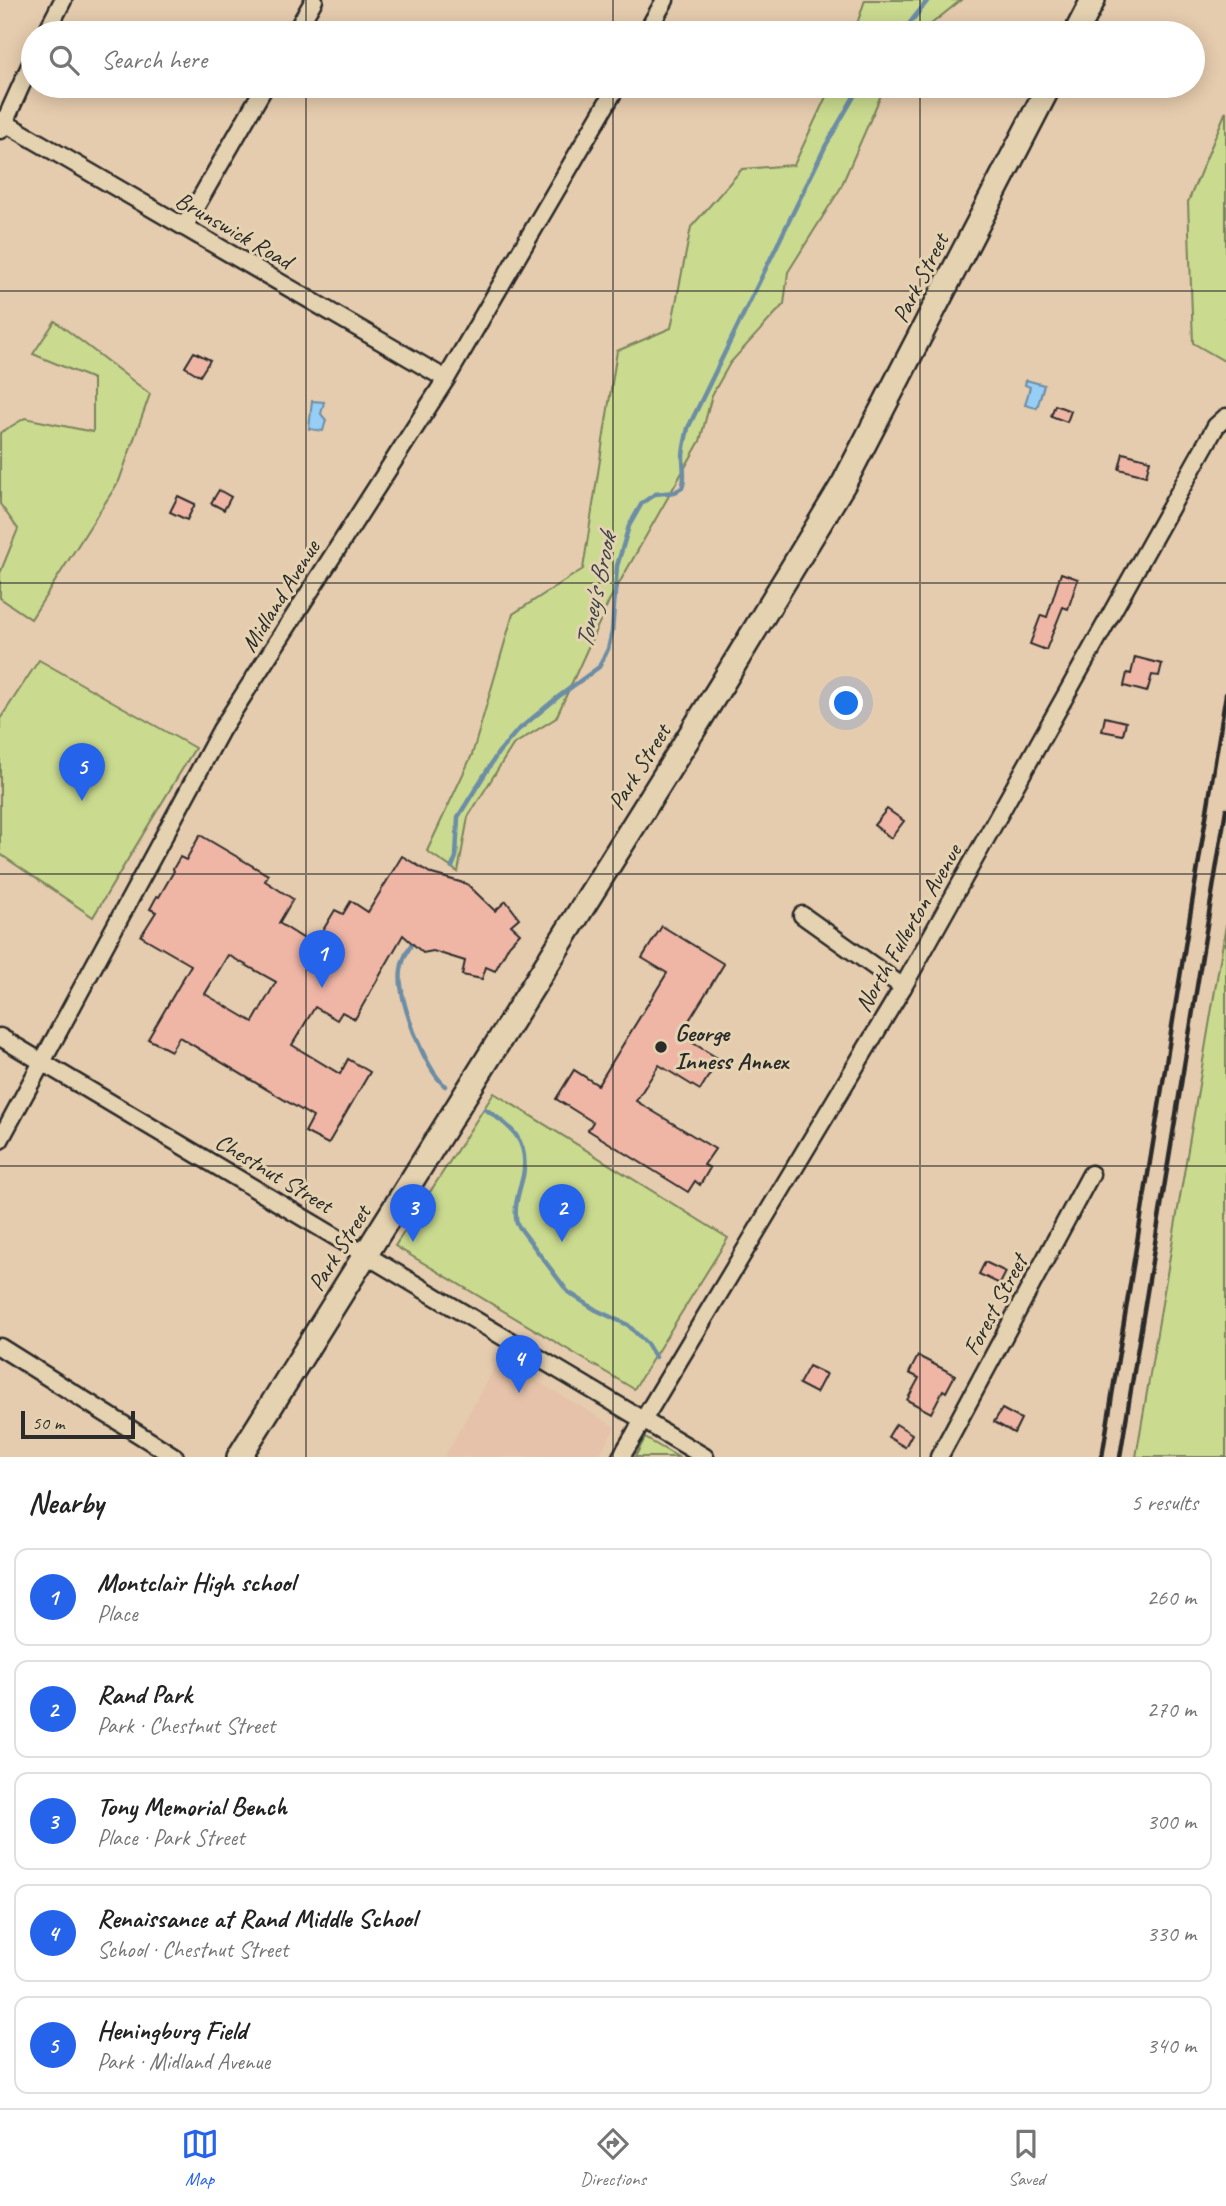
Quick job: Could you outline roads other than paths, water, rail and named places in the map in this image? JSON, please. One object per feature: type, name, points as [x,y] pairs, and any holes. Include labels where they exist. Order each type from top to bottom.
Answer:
[{"type":"street","points":[[52,21],[63,0]]},
{"type":"street","points":[[302,21],[314,0]]},
{"type":"street","points":[[653,21],[665,0]]},
{"type":"street","points":[[1082,21],[1093,0]]},
{"type":"street","points":[[1,125],[21,84]]},
{"type":"street","points":[[184,227],[258,98]]},
{"type":"street","name":"Midland Avenue","points":[[0,1140],[221,730],[446,379],[610,98]]},
{"type":"street","name":"Park Street","points":[[239,1457],[722,684],[844,483],[1043,98]]},
{"type":"street","name":"Brunswick Road","points":[[1,125],[184,227],[446,379]]},
{"type":"street","name":"North Fullerton Avenue","points":[[621,1457],[903,987],[1202,450],[1216,426],[1226,417]]},
{"type":"street","points":[[802,915],[903,987]]},
{"type":"street","name":"Chestnut Street","points":[[0,1037],[705,1457]]},
{"type":"street","name":"Forest Street","points":[[939,1457],[1091,1174]]},
{"type":"street","points":[[0,1347],[175,1457]]},
{"type":"water","points":[[1026,380],[1044,385],[1037,408],[1025,405],[1030,387],[1025,385]]},
{"type":"water","points":[[312,401],[324,402],[321,414],[326,420],[323,431],[309,429]]},
{"type":"waterway","name":"Toney's Brook","points":[[911,21],[928,0]]},
{"type":"waterway","name":"Toney's Brook","points":[[452,867],[456,857],[458,817],[498,753],[517,731],[599,667],[608,649],[612,632],[617,566],[629,526],[642,503],[655,494],[675,492],[682,488],[688,428],[826,145],[853,98]]},
{"type":"waterway","name":"Toney's Brook","points":[[411,945],[401,970],[403,997],[421,1048],[445,1086]]},
{"type":"waterway","name":"Toney's Brook","points":[[485,1109],[510,1128],[524,1153],[523,1176],[516,1205],[517,1224],[568,1292],[596,1310],[628,1325],[647,1344],[655,1357]]},
{"type":"railway","points":[[1102,1457],[1226,694]]},
{"type":"railway","points":[[1120,1457],[1226,809]]},
{"type":"place","name":"Heningburg Field","points":[[82,801]]},
{"type":"place","name":"Montclair High school","points":[[322,988]]},
{"type":"place","name":"George Inness Annex","points":[[661,1047]]},
{"type":"place","name":"Tony Memorial Bench","points":[[413,1242]]},
{"type":"place","name":"Rand Park","points":[[562,1242]]},
{"type":"place","name":"Renaissance at Rand Middle School","points":[[519,1393]]}]
